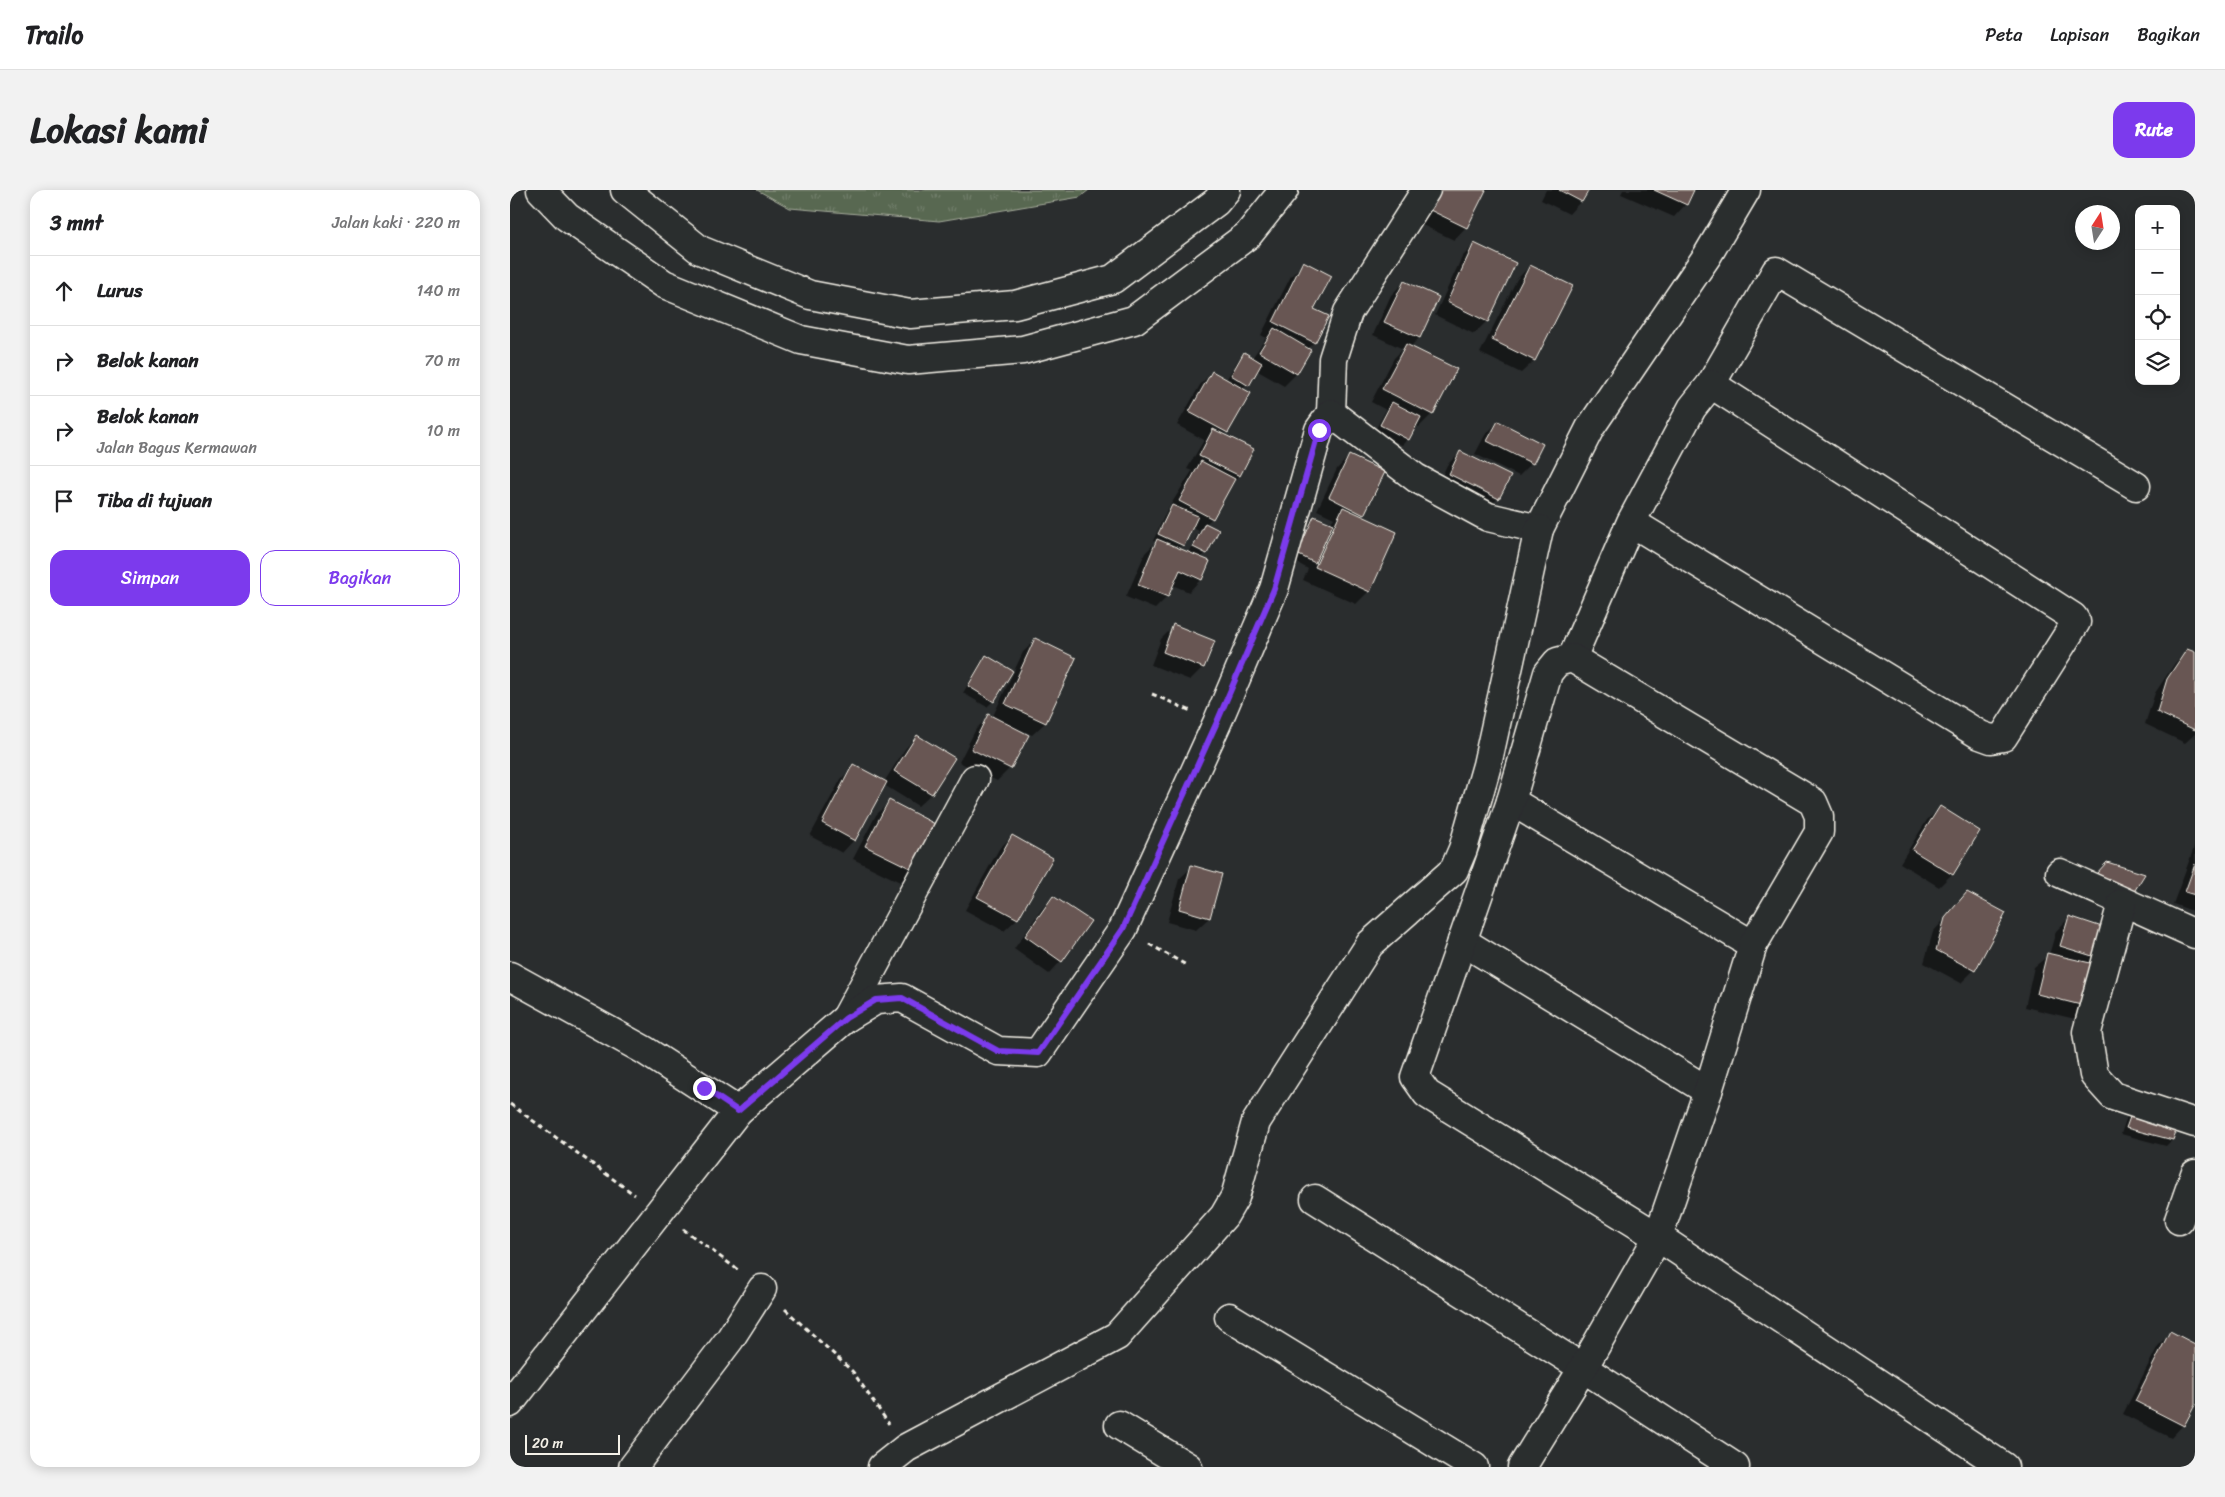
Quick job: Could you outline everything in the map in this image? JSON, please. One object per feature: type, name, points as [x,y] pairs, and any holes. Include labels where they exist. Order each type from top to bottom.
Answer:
[{"type":"main road","points":[[541,190],[567,217],[664,284],[801,340],[908,360],[1023,350],[1134,320],[1248,235],[1284,190]]},
{"type":"main road","points":[[625,190],[700,250],[810,296],[910,314],[1015,305],[1113,279],[1216,202],[1226,190]]},
{"type":"main road","points":[[510,1403],[738,1111],[846,1018],[876,1000],[902,998],[998,1051],[1038,1053],[1123,929],[1217,722],[1274,589],[1319,430],[1331,413],[1333,359],[1348,312],[1426,190]]},
{"type":"main road","points":[[882,1467],[906,1448],[1117,1336],[1224,1216],[1235,1197],[1256,1122],[1370,944],[1454,870],[1463,849],[1487,765],[1539,529],[1590,428],[1707,256],[1746,190]]},
{"type":"main road","points":[[1572,658],[1631,522],[1692,408],[1711,384],[1776,271],[2136,486]]},
{"type":"main road","points":[[1631,522],[1980,735],[1991,739],[2003,737],[2076,622],[2073,618],[1711,384]]},
{"type":"main road","points":[[1331,413],[1416,478],[1488,517],[1539,529]]},
{"type":"main road","points":[[1522,1467],[1583,1368],[1658,1236],[1708,1091],[1753,945],[1819,832],[1819,816],[1813,802],[1572,658],[1557,662],[1548,673],[1512,801],[1415,1077],[1427,1094],[1658,1236],[2004,1467]]},
{"type":"main road","points":[[846,1018],[975,779]]},
{"type":"main road","points":[[1512,801],[1753,945]]},
{"type":"main road","points":[[2060,873],[2195,934]]},
{"type":"main road","points":[[2122,902],[2087,1032],[2094,1075],[2113,1096],[2195,1123]]},
{"type":"main road","points":[[1462,941],[1708,1091]]},
{"type":"main road","points":[[510,976],[644,1050],[738,1111]]},
{"type":"main road","points":[[2179,1220],[2195,1174]]},
{"type":"main road","points":[[1316,1199],[1735,1467]]},
{"type":"main road","points":[[633,1467],[730,1339],[762,1289]]},
{"type":"main road","points":[[1229,1317],[1474,1467]]},
{"type":"main road","points":[[1119,1425],[1188,1467]]},
{"type":"path","points":[[1152,694],[1217,722]]},
{"type":"path","points":[[1123,929],[1188,966]]},
{"type":"path","points":[[510,1104],[728,1262],[762,1289],[853,1372],[906,1448]]},
{"type":"green space","points":[[757,190],[1089,190],[1080,197],[939,221],[790,208]]},
{"type":"building","points":[[1440,190],[1486,190],[1467,228],[1430,210]]},
{"type":"building","points":[[1559,190],[1589,190],[1582,202]]},
{"type":"building","points":[[1654,190],[1694,190],[1687,205]]},
{"type":"building","points":[[1474,243],[1516,263],[1488,322],[1447,302]]},
{"type":"building","points":[[1303,261],[1332,276],[1314,309],[1329,316],[1315,343],[1273,322]]},
{"type":"building","points":[[1530,265],[1573,286],[1535,361],[1492,340]]},
{"type":"building","points":[[1404,281],[1439,297],[1420,338],[1384,322]]},
{"type":"building","points":[[1274,328],[1311,350],[1297,374],[1259,352]]},
{"type":"building","points":[[1406,344],[1457,369],[1433,415],[1382,389]]},
{"type":"building","points":[[1244,352],[1262,363],[1249,386],[1231,375]]},
{"type":"building","points":[[1212,371],[1251,393],[1228,433],[1189,412]]},
{"type":"building","points":[[1392,402],[1421,417],[1409,440],[1380,425]]},
{"type":"building","points":[[1498,421],[1543,444],[1533,464],[1487,441]]},
{"type":"building","points":[[1213,429],[1254,449],[1240,476],[1199,456]]},
{"type":"building","points":[[1460,451],[1511,476],[1499,499],[1449,474]]},
{"type":"building","points":[[1349,455],[1385,472],[1364,515],[1329,497]]},
{"type":"building","points":[[1201,461],[1235,479],[1213,519],[1179,501]]},
{"type":"building","points":[[1172,505],[1198,516],[1184,546],[1158,534]]},
{"type":"building","points":[[1343,507],[1397,532],[1370,592],[1315,567]]},
{"type":"building","points":[[1314,516],[1333,524],[1315,563],[1297,554]]},
{"type":"building","points":[[1205,523],[1219,530],[1207,554],[1193,547]]},
{"type":"building","points":[[1157,539],[1210,561],[1202,580],[1180,570],[1168,597],[1138,585]]},
{"type":"building","points":[[1173,624],[1215,641],[1204,668],[1163,652]]},
{"type":"building","points":[[1035,638],[1076,658],[1046,723],[1005,704]]},
{"type":"building","points":[[2187,649],[2195,652],[2195,730],[2157,712],[2167,679]]},
{"type":"building","points":[[986,655],[1013,671],[994,702],[968,686]]},
{"type":"building","points":[[988,714],[1029,735],[1011,769],[971,749]]},
{"type":"building","points":[[917,735],[955,758],[932,794],[894,771]]},
{"type":"building","points":[[853,764],[887,782],[855,841],[822,823]]},
{"type":"building","points":[[889,800],[937,825],[914,870],[865,846]]},
{"type":"building","points":[[1940,806],[1980,831],[1953,875],[1912,850]]},
{"type":"building","points":[[1012,835],[1053,858],[1018,919],[977,897]]},
{"type":"building","points":[[2107,862],[2145,874],[2130,898],[2098,888],[2096,874]]},
{"type":"building","points":[[2195,864],[2195,895],[2185,892]]},
{"type":"building","points":[[1191,865],[1222,874],[1210,918],[1179,909]]},
{"type":"building","points":[[1967,892],[2006,913],[1975,971],[1936,950],[1945,918]]},
{"type":"building","points":[[1053,896],[1091,921],[1062,962],[1025,936]]},
{"type":"building","points":[[2069,916],[2111,930],[2102,959],[2060,946]]},
{"type":"building","points":[[2047,953],[2099,965],[2089,1007],[2037,994]]},
{"type":"building","points":[[2133,1109],[2179,1123],[2173,1140],[2126,1128]]},
{"type":"building","points":[[2170,1331],[2195,1344],[2195,1405],[2184,1426],[2135,1401]]},
{"type":"route","points":[[704,1088],[738,1111],[846,1018],[876,1000],[902,998],[998,1051],[1038,1053],[1123,929],[1217,722],[1274,589],[1319,430]]}]
